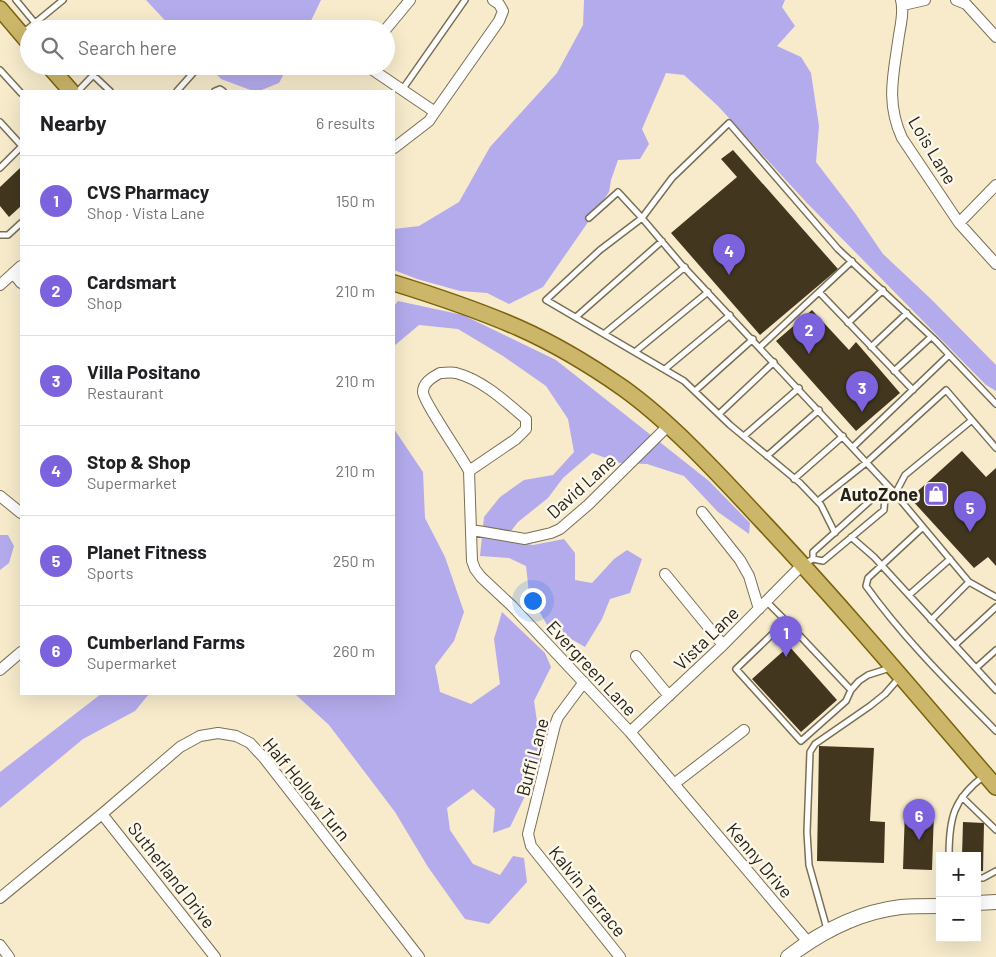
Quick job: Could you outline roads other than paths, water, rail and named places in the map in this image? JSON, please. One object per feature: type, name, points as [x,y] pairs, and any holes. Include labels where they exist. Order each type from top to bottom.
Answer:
[{"type":"main road","points":[[0,9],[20,32]]},
{"type":"main road","points":[[57,75],[70,90]]},
{"type":"main road","points":[[395,283],[518,328],[560,349],[623,389],[668,426],[808,562],[897,671],[996,787]]},
{"type":"main road","points":[[981,903],[996,902]]},
{"type":"main road","points":[[788,957],[828,930],[855,917],[901,907],[936,906]]},
{"type":"street","points":[[393,20],[410,0]]},
{"type":"street","points":[[395,147],[429,121],[499,21],[502,11],[499,4],[493,0]]},
{"type":"street","points":[[902,3],[925,0]]},
{"type":"street","points":[[956,0],[966,4],[996,37]]},
{"type":"street","name":"Lois Lane","points":[[902,3],[891,96],[896,123],[902,138],[959,223],[996,264]]},
{"type":"street","points":[[380,75],[435,112]]},
{"type":"street","points":[[959,223],[996,185]]},
{"type":"street","points":[[0,285],[20,267]]},
{"type":"street","points":[[13,273],[20,281]]},
{"type":"street","points":[[440,373],[455,373],[472,379],[526,419],[526,429],[516,439],[469,471],[425,401],[423,391],[428,380],[440,373]]},
{"type":"street","name":"David Lane","points":[[472,530],[525,540],[551,533],[588,505],[668,426]]},
{"type":"street","name":"Evergreen Lane","points":[[469,471],[472,561],[475,569],[584,682],[687,799]]},
{"type":"street","points":[[0,496],[20,511]]},
{"type":"street","points":[[702,512],[740,560],[763,605]]},
{"type":"street","name":"Vista Lane","points":[[630,732],[808,562]]},
{"type":"street","points":[[665,574],[723,645]]},
{"type":"street","points":[[0,670],[20,653]]},
{"type":"street","points":[[636,656],[669,696]]},
{"type":"street","name":"Buffi Lane","points":[[531,846],[528,834],[555,724],[558,717],[584,682]]},
{"type":"street","points":[[674,784],[744,730]]},
{"type":"street","name":"Half Hollow Turn","points":[[0,898],[180,747],[200,736],[218,733],[236,736],[250,742],[419,957]]},
{"type":"street","name":"Kenny Drive","points":[[687,799],[808,942]]},
{"type":"street","name":"Sutherland Drive","points":[[102,814],[215,957]]},
{"type":"street","name":"Kalvin Terrace","points":[[531,846],[620,957]]},
{"type":"street","points":[[0,945],[9,957]]},
{"type":"lane","points":[[16,0],[33,20]]},
{"type":"lane","points":[[39,20],[63,0]]},
{"type":"lane","points":[[402,90],[464,0]]},
{"type":"lane","points":[[0,70],[20,92]]},
{"type":"lane","points":[[79,90],[93,75],[109,90]]},
{"type":"lane","points":[[178,90],[191,75]]},
{"type":"lane","points":[[0,122],[20,145]]},
{"type":"lane","points":[[835,533],[820,503],[684,381],[636,351],[546,300],[600,250],[642,218],[672,178],[729,123],[838,248],[907,313],[996,404]]},
{"type":"lane","points":[[0,168],[20,147]]},
{"type":"lane","points":[[589,218],[618,192],[708,292],[867,462],[969,582],[996,597]]},
{"type":"lane","points":[[0,235],[8,235],[20,224]]},
{"type":"lane","points":[[576,317],[662,241]]},
{"type":"lane","points":[[760,347],[852,261]]},
{"type":"lane","points":[[605,333],[685,267]]},
{"type":"lane","points":[[848,323],[883,290]]},
{"type":"lane","points":[[636,351],[708,292]]},
{"type":"lane","points":[[819,292],[913,390]]},
{"type":"lane","points":[[871,347],[907,313]]},
{"type":"lane","points":[[665,369],[730,315]]},
{"type":"lane","points":[[894,370],[931,337]]},
{"type":"lane","points":[[695,391],[752,339]]},
{"type":"lane","points":[[853,447],[949,355]]},
{"type":"lane","points":[[719,414],[774,362]]},
{"type":"lane","points":[[744,436],[799,388]]},
{"type":"lane","points":[[820,503],[946,390],[996,448]]},
{"type":"lane","points":[[767,456],[819,410]]},
{"type":"lane","points":[[808,562],[813,552],[872,499],[885,497],[894,492],[906,475],[972,420]]},
{"type":"lane","points":[[794,478],[843,436]]},
{"type":"lane","points":[[808,562],[823,561],[884,510],[885,497]]},
{"type":"lane","points":[[923,527],[868,578],[866,586],[882,609],[996,732]]},
{"type":"lane","points":[[851,537],[881,565],[996,690]]},
{"type":"lane","points":[[909,595],[950,559]]},
{"type":"lane","points":[[931,620],[969,582]]},
{"type":"lane","points":[[763,605],[786,621],[851,690]]},
{"type":"lane","points":[[955,645],[996,607]]},
{"type":"lane","points":[[786,621],[736,669],[800,741],[846,702],[851,690],[868,675],[897,671]]},
{"type":"lane","points":[[976,668],[996,650]]},
{"type":"lane","points":[[828,930],[809,865],[806,832],[810,752],[815,744],[885,694],[897,671]]},
{"type":"lane","points":[[950,852],[952,816],[970,786],[986,775]]},
{"type":"lane","points":[[962,797],[996,830]]},
{"type":"lane","points":[[981,878],[996,871]]},
{"type":"place","name":"Stop & Shop","points":[[729,275]]},
{"type":"place","name":"Cardsmart","points":[[809,354]]},
{"type":"place","name":"Villa Positano","points":[[862,412]]},
{"type":"place","name":"AutoZone","points":[[936,494]]},
{"type":"place","name":"Planet Fitness","points":[[970,532]]},
{"type":"place","name":"CVS Pharmacy","points":[[786,657]]},
{"type":"place","name":"Cumberland Farms","points":[[919,840]]}]
